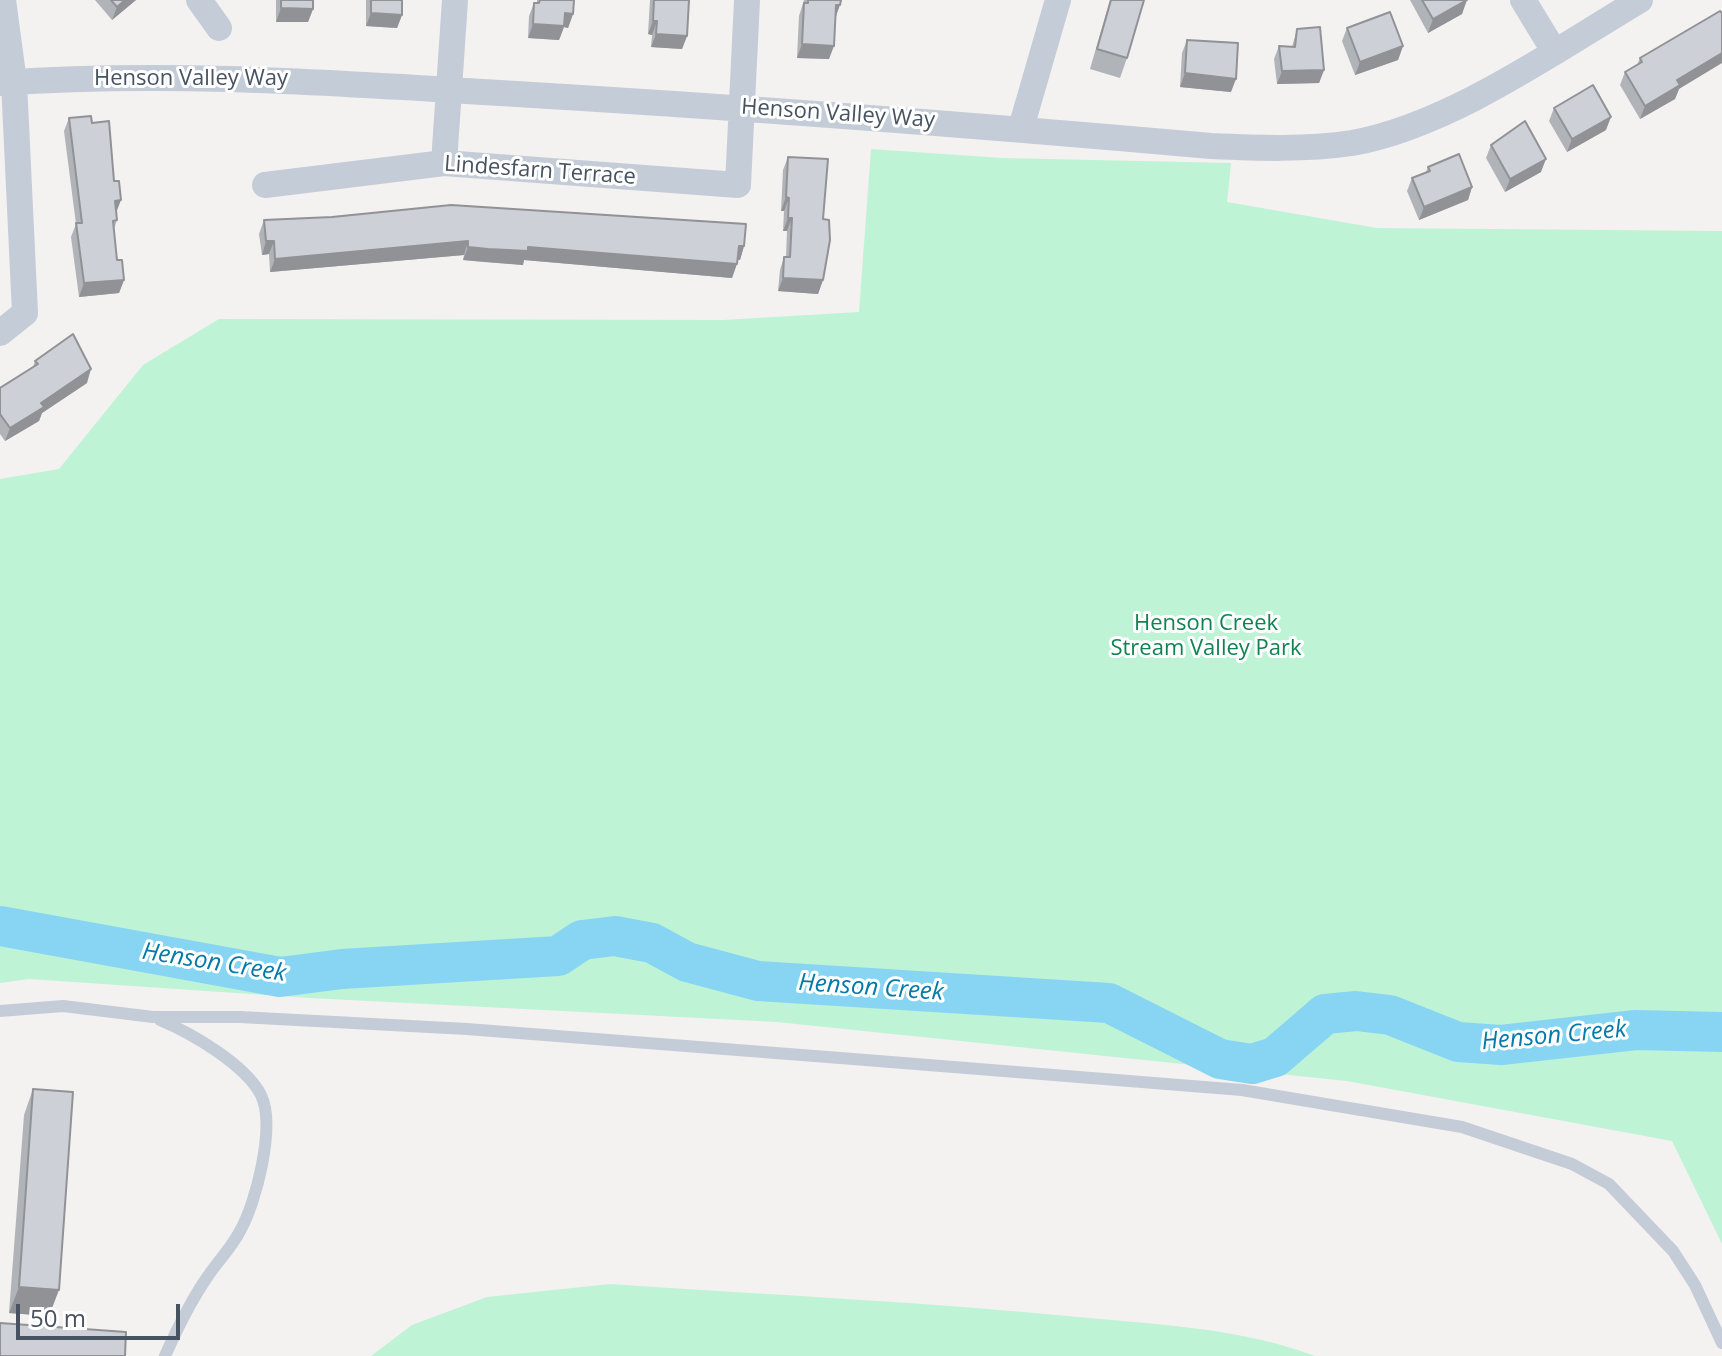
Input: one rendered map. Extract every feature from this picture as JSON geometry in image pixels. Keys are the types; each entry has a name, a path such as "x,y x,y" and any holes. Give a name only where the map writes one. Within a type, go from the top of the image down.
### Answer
{"street":[{"path":"0,333 25,313 3,0"},
{"path":"199,0 219,28"},
{"path":"444,163 455,0"},
{"path":"742,107 747,0"},
{"path":"1021,128 1058,0"},
{"path":"1523,0 1554,51"},
{"name":"Henson Valley Way","path":"7,83 161,77 271,78 742,107 1256,148 1352,142 1449,110 1640,0"},
{"name":"Lindesfarn Terrace","path":"265,185 444,163 738,185 742,107"}],"lane":[{"path":"0,1011 63,1006 153,1017 240,1017 467,1029 1227,1089 1462,1127 1572,1164 1609,1184 1673,1251 1695,1285 1722,1343"},
{"path":"153,1017 188,1032 245,1075 262,1096 266,1119 265,1145 253,1200 240,1232 206,1278 165,1356"}],"green space":[{"name":"Henson Creek Stream Valley Park","path":"871,149 1002,158 1231,163 1227,202 1377,228 1722,231 1722,1244 1672,1141 1347,1081 777,1022 310,998 29,979 0,983 0,479 59,469 143,365 219,319 723,320 859,312"},
{"path":"610,1284 969,1307 1175,1326 1260,1340 1315,1356 371,1356 412,1325 487,1297"}],"building":[{"path":"111,0 125,0 117,7"},
{"path":"281,0 313,0 313,9 281,8"},
{"path":"371,0 402,0 402,15 371,13"},
{"path":"540,0 574,0 573,14 565,13 564,26 533,24 534,3"},
{"path":"654,0 689,0 687,36 656,34"},
{"path":"808,0 841,0 840,5 836,5 834,46 802,44 804,3"},
{"path":"1111,0 1144,0 1127,58 1097,49"},
{"path":"1422,0 1467,0 1433,19"},
{"path":"1720,11 1722,53 1677,80 1680,85 1645,106 1625,72 1642,62 1640,58"},
{"path":"1390,12 1403,46 1360,62 1347,28"},
{"path":"1320,27 1324,70 1282,71 1279,46 1295,47 1297,29"},
{"path":"1187,40 1238,43 1236,79 1185,73"},
{"path":"1593,85 1611,117 1572,139 1554,108"},
{"path":"91,116 92,123 109,121 114,181 119,181 121,200 115,201 117,220 113,221 117,260 122,260 124,280 84,283 76,223 82,223 69,118"},
{"path":"1525,121 1546,159 1510,179 1491,145"},
{"path":"1459,154 1472,187 1424,207 1412,178 1430,171 1428,167"},
{"path":"788,157 828,159 823,219 829,220 830,240 823,280 783,278 784,257 790,257 792,218 788,218 789,198 786,197"},
{"path":"451,205 746,224 744,246 739,246 737,264 528,247 528,251 488,249 468,247 468,241 275,259 274,241 266,241 264,220 332,217"},
{"path":"73,334 91,369 41,403 44,407 10,428 0,414 0,388 38,364 35,361"},
{"path":"33,1089 73,1092 59,1290 19,1287"},
{"path":"0,1323 126,1332 125,1356 0,1356"}],"waterway":[{"name":"Henson Creek","path":"0,926 280,977 342,969 558,956 582,940 615,936 652,943 687,962 758,981 1109,1003 1220,1059 1252,1064 1275,1057 1325,1014 1356,1011 1390,1015 1458,1042 1501,1045 1636,1030 1722,1032"}]}
